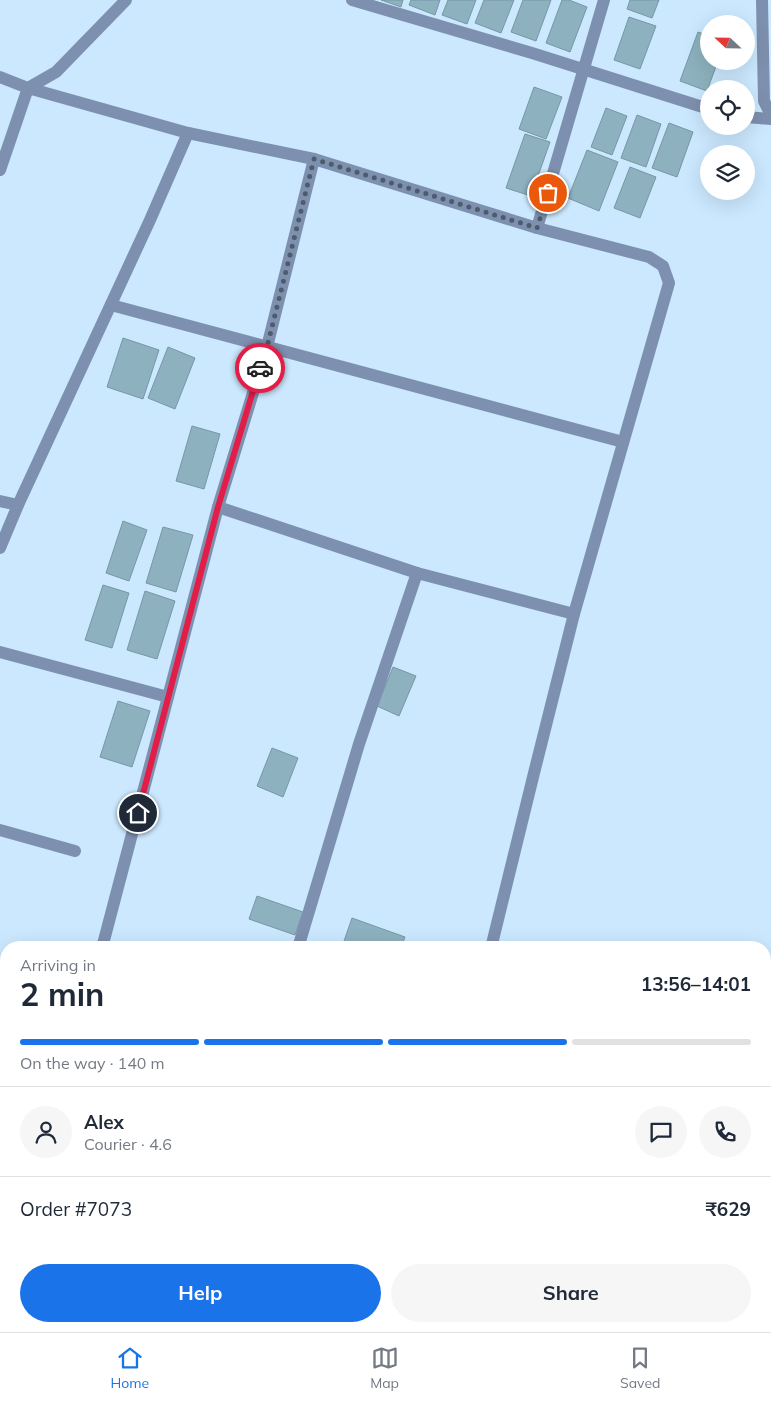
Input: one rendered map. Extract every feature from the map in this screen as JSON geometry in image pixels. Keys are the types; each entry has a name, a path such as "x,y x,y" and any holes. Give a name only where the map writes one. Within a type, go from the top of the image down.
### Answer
{"street":[{"path":"0,170 28,88 56,72 126,0"},
{"path":"352,0 532,53 700,106"},
{"path":"537,228 604,0"},
{"path":"762,0 764,101 771,115"},
{"path":"0,77 28,88 188,133 314,159 537,228 649,257 663,266 669,283 574,614 493,941"},
{"path":"755,118 771,119"},
{"path":"0,548 188,133"},
{"path":"104,941 218,507 267,347 314,159"},
{"path":"111,305 624,442"},
{"path":"0,501 18,505"},
{"path":"218,507 416,573 574,614"},
{"path":"300,941 359,744 416,573"},
{"path":"0,652 168,697"},
{"path":"0,830 75,851"}],"building":[{"path":"381,0 403,0 401,7"},
{"path":"411,0 440,0 435,15 409,5"},
{"path":"448,0 476,0 467,24 442,15"},
{"path":"484,0 514,0 501,33 475,23"},
{"path":"523,0 551,0 536,41 511,32"},
{"path":"562,0 569,0 587,7 570,52 546,43"},
{"path":"630,0 659,0 652,18 627,9"},
{"path":"629,17 656,26 640,69 614,60"},
{"path":"698,32 700,33 700,70 715,70 711,80 700,80 700,88 680,81"},
{"path":"534,87 562,97 546,139 519,129"},
{"path":"606,108 627,116 612,155 591,147"},
{"path":"637,115 661,124 646,167 621,158"},
{"path":"669,123 693,132 677,177 652,168"},
{"path":"525,134 550,142 531,196 506,188"},
{"path":"587,150 618,162 599,211 568,198"},
{"path":"630,167 656,177 640,218 614,208"},
{"path":"123,338 159,350 143,399 107,387"},
{"path":"168,347 195,358 175,409 148,398"},
{"path":"192,426 220,434 204,489 176,481"},
{"path":"123,521 147,530 129,581 106,573"},
{"path":"163,527 193,535 176,592 146,583"},
{"path":"103,585 129,593 112,648 85,640"},
{"path":"145,591 175,601 157,659 127,650"},
{"path":"393,667 416,676 399,716 377,706"},
{"path":"118,701 150,711 132,767 100,757"},
{"path":"272,748 298,758 283,797 257,786"},
{"path":"257,896 303,912 295,935 249,919"},
{"path":"352,918 405,937 404,941 344,941"}],"way so far":[{"path":"260,368 267,347 314,159 537,228 548,193"}],"route":[{"path":"138,813 218,507 260,368"}]}
